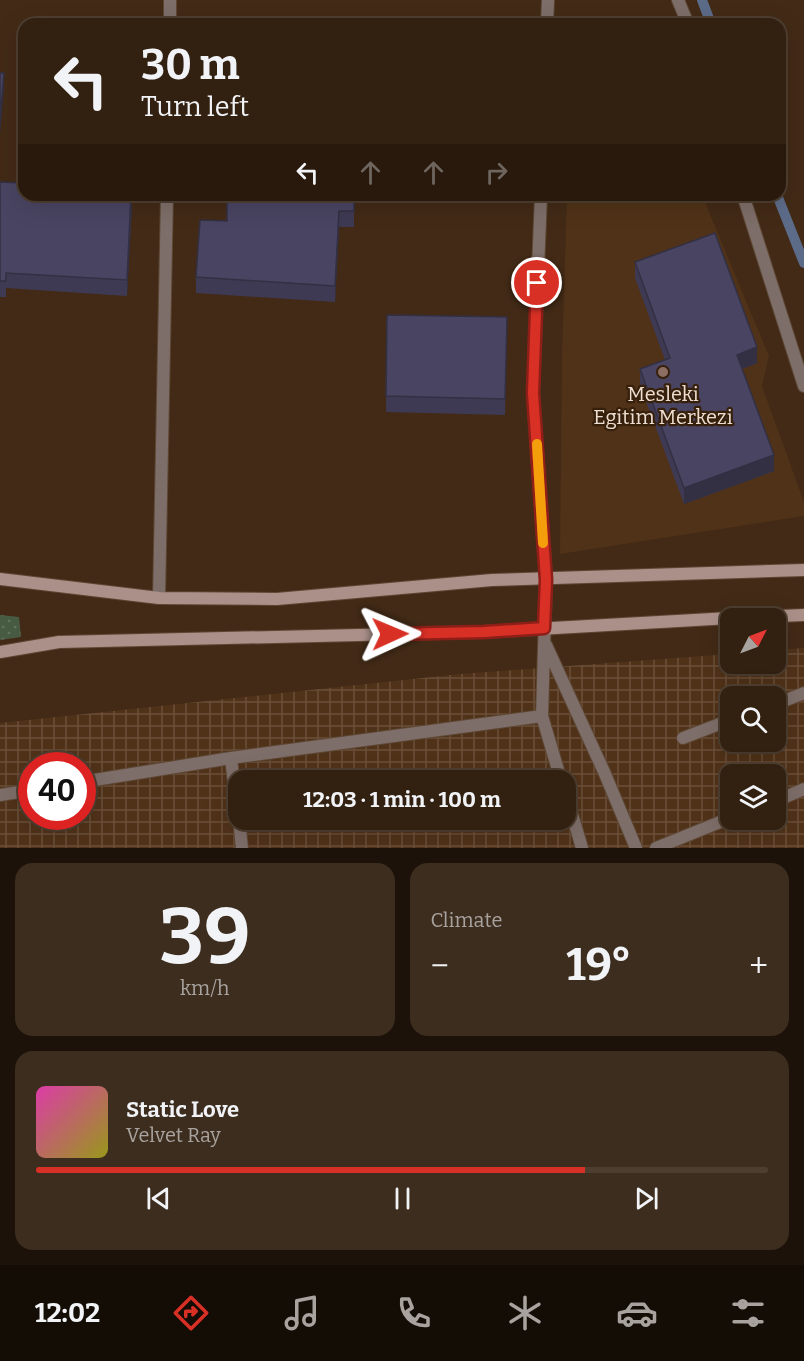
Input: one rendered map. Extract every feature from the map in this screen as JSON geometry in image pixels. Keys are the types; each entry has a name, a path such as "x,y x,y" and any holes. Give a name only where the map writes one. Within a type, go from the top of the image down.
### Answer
{"street":[{"path":"170,0 170,18"},
{"path":"547,18 548,0"},
{"path":"678,0 686,18"},
{"path":"159,598 167,201"},
{"path":"541,201 533,393 546,580 542,716 558,770"},
{"path":"746,201 804,386"},
{"path":"0,579 159,598 277,599 492,580 804,570"},
{"path":"786,616 804,615"},
{"path":"0,652 59,642 484,632 720,619"},
{"path":"545,641 636,848"},
{"path":"786,700 804,693"},
{"path":"96,780 231,758 542,716"},
{"path":"683,738 720,724"},
{"path":"231,758 233,770"},
{"path":"786,797 804,789"},
{"path":"0,795 18,792"},
{"path":"656,848 720,823"},
{"path":"576,828 582,848"},
{"path":"240,830 242,848"}],"shaded area":[{"name":"Mesleki Egitim Merkezi","path":"567,201 704,201 769,356 762,386 804,502 804,516 560,554"},
{"path":"804,648 804,848 0,848 0,723 460,674 720,655 720,674 786,674 786,649"}],"green space":[{"path":"0,615 19,617 21,637 0,640"}],"building":[{"path":"0,73 4,73 0,119"},
{"path":"0,182 18,183 18,201 131,201 127,280 6,273 6,281 0,281"},
{"path":"227,201 354,201 354,211 339,211 335,286 196,277 200,220 227,221"},
{"path":"715,233 757,347 737,355 774,455 684,488 640,369 670,358 635,262"},
{"path":"387,315 507,317 505,399 386,396"}],"waterway":[{"path":"702,0 709,18"},
{"path":"779,201 804,263"}],"slow traffic":[{"path":"537,444 543,543"}],"place":[{"name":"Mesleki Egitim Merkezi","path":"663,372"}],"route":[{"path":"390,634 544,628 546,580 533,393 537,283"}]}
